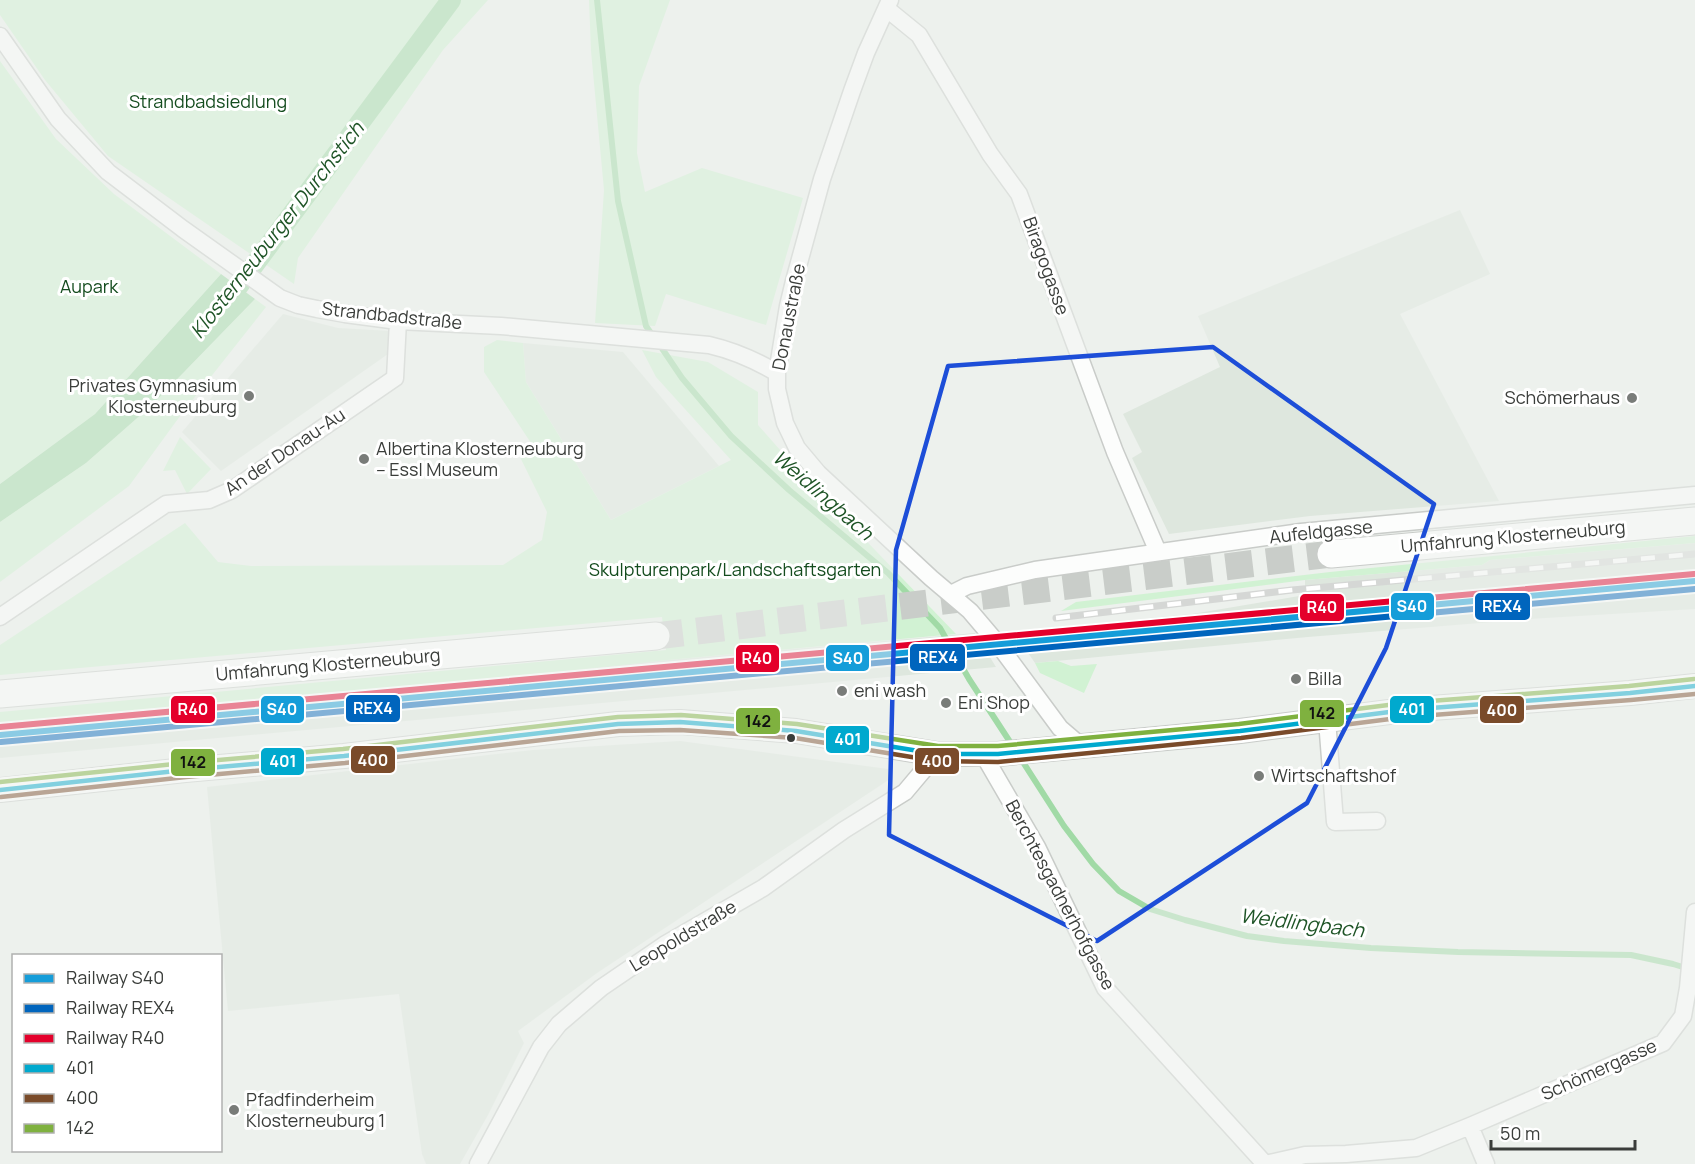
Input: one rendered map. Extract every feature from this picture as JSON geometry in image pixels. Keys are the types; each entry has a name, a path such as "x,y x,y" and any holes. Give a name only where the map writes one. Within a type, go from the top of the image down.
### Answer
{"main road":[{"name":"Umfahrung Klosterneuburg","path":"1331,554 1695,521"},
{"name":"Umfahrung Klosterneuburg","path":"0,694 656,636"}],"street":[{"name":"Donaustraße","path":"892,9 859,72 822,179 788,306 777,373 777,389 784,423 797,448 818,472 931,578 970,611 998,644 1060,728 1081,746"},
{"name":"Biragogasse","path":"892,9 919,35 990,154 1020,194 1115,452 1158,552"},
{"name":"Strandbadstraße","path":"0,36 58,119 108,172 280,298 298,305 327,311 398,321 501,326 693,343 734,351 777,373"},
{"name":"An der Donau-Au","path":"0,617 166,504 209,500 232,490 395,378 398,321"},
{"name":"Aufeldgasse","path":"951,594 967,586 1035,570 1301,532 1695,495"},
{"path":"0,790 344,756 628,724 680,722 796,731 937,754 991,754 1240,731 1405,710 1695,686"},
{"path":"1327,720 1335,822 1377,821"},
{"name":"Leopoldstraße","path":"478,1164 541,1047 559,1024 601,988 664,945 763,888 844,830 905,792 937,754"},
{"name":"Berchtesgadnerhofgasse","path":"991,754 1105,988 1265,1164"},
{"name":"Schömergasse","path":"1265,1164 1305,1155 1416,1148 1664,1043 1683,1016 1695,912"},
{"path":"1470,1126 1486,1164"}],"highlighted area":[{"path":"1213,347 1434,504 1386,648 1307,803 1097,941 889,835 896,550 948,366"}],"shaded area":[{"path":"1460,210 1490,274 1400,314 1499,501 1310,516 1169,534 1132,458 1142,452 1123,414 1220,367 1198,316"},
{"path":"221,274 255,299 152,405 86,463 0,522 0,484 95,414"},
{"path":"283,314 338,328 391,331 388,354 221,471 182,432"},
{"path":"523,343 623,352 719,466 611,520 526,382"},
{"path":"1695,543 1695,609 1529,619 1308,637 1035,663 1013,631 1192,614 1305,595 1305,580 1482,565 1490,560"},
{"path":"975,633 996,667 0,758 0,724"},
{"path":"680,741 888,769 890,779 597,973 518,1031 524,1043 488,1115 460,1164 426,1164 422,1154 399,994 228,1011 207,787 533,750"}],"green space":[{"name":"Strandbadsiedlung","path":"0,0 488,0 443,50 298,258 294,284 108,156 45,80 0,15"},
{"path":"589,0 670,0 639,86 637,153 645,192 702,168 803,198 766,325 666,294 655,326 595,323 604,190 591,51"},
{"name":"Aupark","path":"0,61 56,139 114,194 221,274 95,414 0,484"},
{"path":"255,299 266,307 183,412 129,486 0,582 0,522 86,463 152,405"},
{"name":"Skulpturenpark/Landschaftsgarten","path":"497,340 523,343 526,382 611,520 731,460 656,377 642,350 708,362 758,392 758,425 796,468 956,634 668,660 390,690 0,724 0,712 666,650 662,617 0,675 0,645 185,523 218,562 251,566 503,565 542,540 547,512 520,457 533,446 484,372 484,347"},
{"path":"180,437 211,469 187,494 175,470 163,471"},
{"path":"1695,536 1695,543 1490,560 1482,565 1305,580 1061,611 1076,602 1330,572"},
{"path":"1058,661 1071,666 1097,664 1084,693 1040,673 1035,663"}],"waterway":[{"name":"Klosterneuburger Durchstich","path":"223,307 451,0"},
{"name":"Weidlingbach","path":"597,0 618,201 646,326 653,336"},
{"name":"Weidlingbach","path":"659,344 682,378 731,436 789,490 888,573 940,628 969,679 1014,748"},
{"name":"Weidlingbach","path":"1021,759 1064,826 1093,864 1119,891 1150,909 1247,936 1284,941 1458,952 1631,955 1689,969"}],"tunnel":[{"path":"656,636 1331,554"}],"railway":[{"path":"1056,618 1292,590 1695,554"}],"rail line":[{"name":"R40","path":"0,727 1694,574"},
{"name":"S40","path":"0,735 1695,581"},
{"name":"REX4","path":"1,742 1695,589"}],"transit line":[{"name":"142","path":"0,782 343,749 618,717 681,715 797,724 938,746 998,746 1239,724 1404,703 1694,679"},
{"name":"401","path":"0,790 344,756 618,724 680,722 796,731 937,754 998,754 1240,731 1405,710 1695,686"},
{"name":"400","path":"1,797 345,763 619,731 680,730 795,738 936,761 998,762 1241,738 1406,717 1695,694"}],"place":[{"name":"Privates Gymnasium Klosterneuburg","path":"249,396"},
{"name":"Schömerhaus","path":"1632,398"},
{"name":"Albertina Klosterneuburg – Essl Museum","path":"364,459"},
{"name":"Billa","path":"1296,679"},
{"name":"eni wash","path":"842,691"},
{"name":"Eni Shop","path":"946,703"},
{"name":"Wirtschaftshof","path":"1259,776"},
{"name":"Pfadfinderheim Klosterneuburg 1","path":"234,1110"}]}
